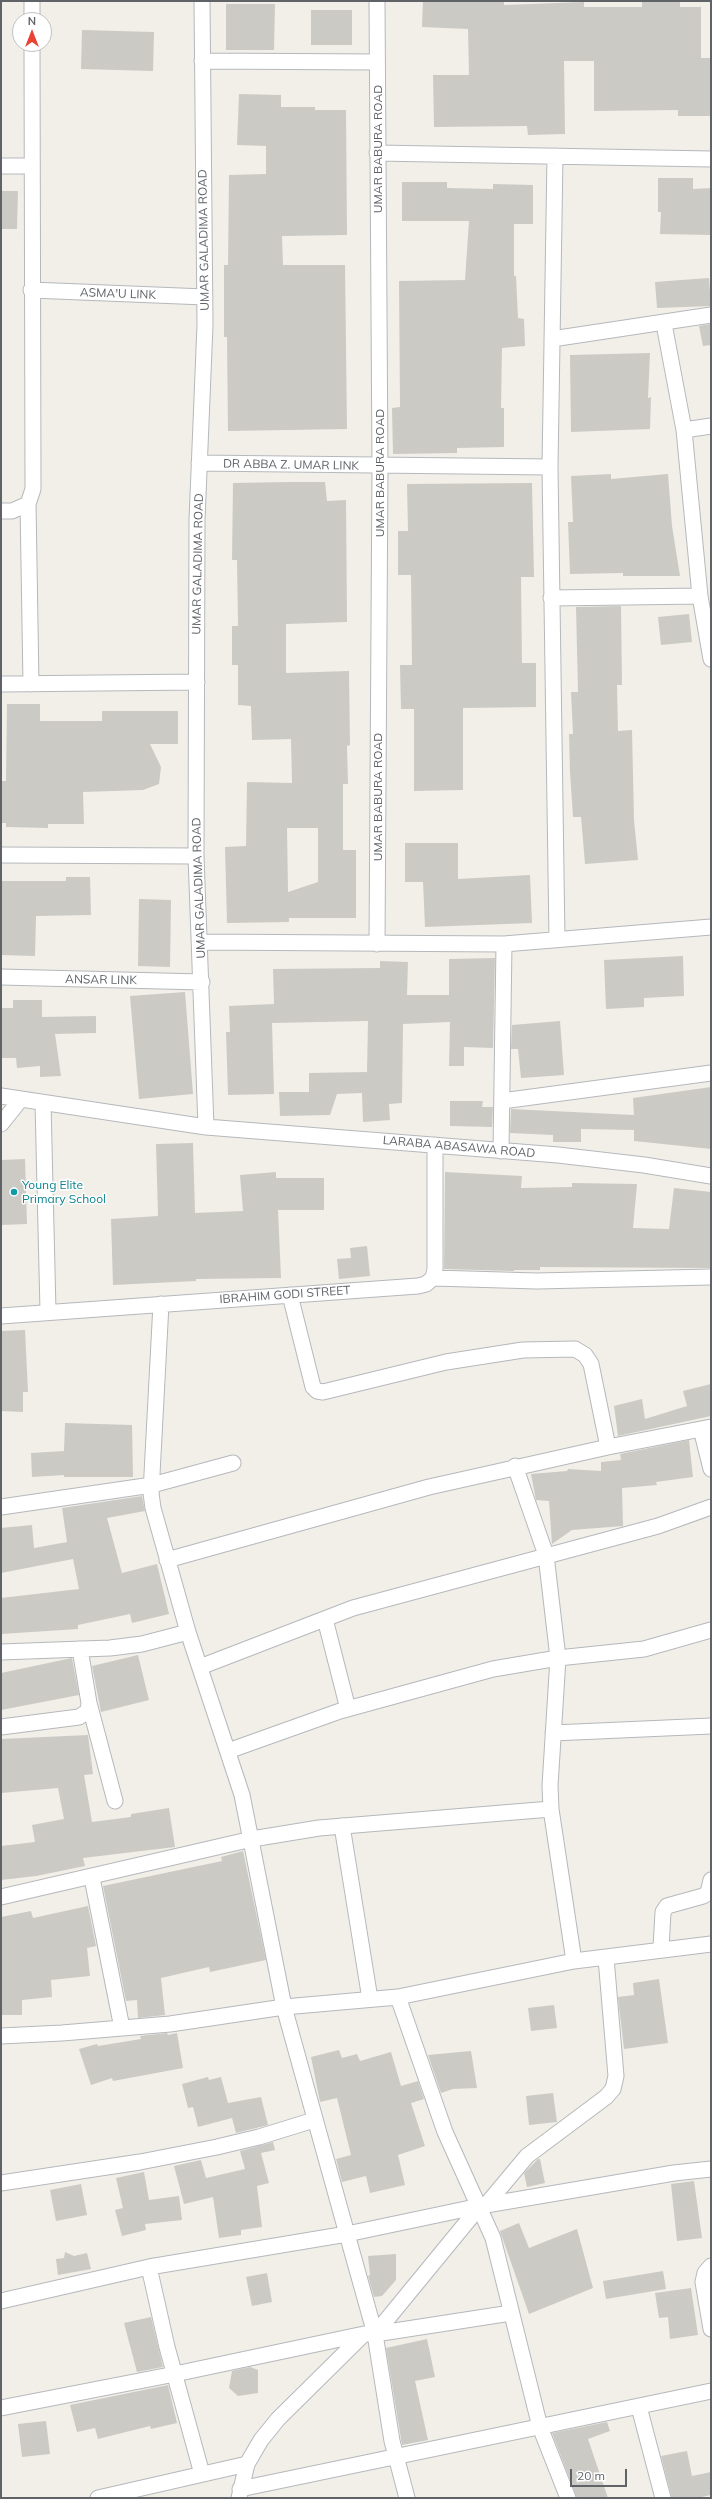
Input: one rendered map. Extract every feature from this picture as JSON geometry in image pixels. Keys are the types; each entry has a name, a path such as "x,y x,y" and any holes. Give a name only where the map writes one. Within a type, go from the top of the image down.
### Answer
{"street":[{"path":"32,1 32,12"},
{"name":"UMAR GALADIMA ROAD","path":"202,1 205,297 199,463 196,856 202,982 206,1127"},
{"name":"UMAR BABURA ROAD","path":"378,1 380,466 378,944"},
{"path":"30,684 28,504 33,489 32,52"},
{"path":"202,61 378,62"},
{"path":"378,153 711,159"},
{"path":"555,156 550,467 557,939"},
{"path":"1,166 32,166"},
{"name":"ASMA'U LINK","path":"32,290 205,297"},
{"path":"552,339 664,324 711,315"},
{"path":"664,324 684,430 700,596 711,659"},
{"path":"684,430 711,426"},
{"name":"DR ABBA Z. UMAR LINK","path":"199,463 550,467"},
{"path":"1,511 12,511 28,504"},
{"path":"551,598 700,596"},
{"path":"1,684 197,682"},
{"path":"1,855 196,856"},
{"path":"200,942 504,944 711,927"},
{"path":"501,1151 504,944"},
{"name":"ANSAR LINK","path":"1,977 202,982"},
{"path":"502,1101 711,1073"},
{"name":"LARABA ABASAWA ROAD","path":"1,1096 206,1127 501,1151 644,1165 711,1176"},
{"path":"1,1124 20,1099"},
{"path":"43,1103 48,1311"},
{"path":"435,1145 433,1278 537,1281 711,1277"},
{"name":"IBRAHIM GODI STREET","path":"1,1316 48,1311 418,1286 426,1284 433,1278"},
{"path":"290,1295 313,1387 316,1391 323,1392 446,1362 523,1350 575,1349 585,1355 591,1364 608,1447"},
{"path":"161,1304 152,1485 153,1508 188,1632 242,1795 252,1839 284,2007 314,2120 348,2234 396,2458 407,2498"},
{"path":"167,1560 314,1517 515,1466 706,1428 711,1470"},
{"path":"1,1507 152,1485 233,1463"},
{"path":"515,1466 546,1555 558,1658 553,1732 551,1809 574,1961"},
{"path":"200,1667 353,1608 658,1526 711,1507"},
{"path":"325,1619 348,1709"},
{"path":"228,1751 348,1709 493,1669 558,1658 644,1649 711,1630"},
{"path":"1,1652 80,1649 142,1644 188,1632"},
{"path":"80,1649 89,1703 115,1801"},
{"path":"1,1728 79,1717 88,1711 89,1703"},
{"path":"553,1732 711,1726"},
{"path":"1,1897 92,1878 252,1839 342,1826 551,1809"},
{"path":"342,1826 370,1999"},
{"path":"92,1878 122,2028"},
{"path":"661,1948 663,1912 667,1906 703,1896 708,1893 711,1880"},
{"path":"1,2036 122,2028 284,2007 398,1997 574,1961 606,1958 661,1948 711,1944"},
{"path":"606,1958 616,2076 612,2089 606,2097 527,2156 369,2334 278,2419 261,2440 248,2464 239,2494 540,2426 639,2407 711,2391"},
{"path":"398,1997 445,2132 483,2206 493,2238 540,2426 568,2498"},
{"path":"1,2183 140,2162 209,2149 259,2137 314,2120"},
{"path":"1,2301 149,2266 348,2234 483,2206 674,2172 711,2169"},
{"path":"149,2266 175,2374 202,2474"},
{"path":"711,2266 705,2274 703,2282 711,2329"},
{"path":"1,2408 369,2334 511,2313"},
{"path":"639,2407 663,2498"},
{"path":"98,2498 248,2464"}],"building":[{"path":"423,1 504,2 504,5 584,2 584,7 642,7 642,1 680,1 680,7 701,7 701,58 711,58 711,116 678,116 678,110 594,111 594,61 564,61 565,134 528,135 527,126 434,127 433,75 469,75 468,29 422,27"},
{"path":"226,4 275,4 274,50 226,50"},
{"path":"311,10 352,10 352,45 311,45"},
{"path":"82,30 154,32 153,71 81,69"},
{"path":"239,94 281,95 281,107 315,107 315,110 346,110 347,235 282,236 283,265 345,265 347,429 228,431 227,337 224,337 224,265 228,265 229,175 266,174 266,146 237,145"},
{"path":"658,178 693,178 693,189 711,188 711,235 660,234 661,212 658,212"},
{"path":"402,182 447,182 447,188 493,189 493,184 533,185 533,224 514,224 514,276 516,276 518,318 524,319 525,346 502,348 501,408 504,408 504,447 457,448 457,453 393,454 392,408 400,407 399,281 465,280 469,221 402,221"},
{"path":"1,191 18,191 17,229 1,229"},
{"path":"709,278 711,306 657,308 655,282"},
{"path":"711,324 711,345 703,346 699,326"},
{"path":"650,353 648,398 651,397 650,429 571,432 570,355"},
{"path":"611,474 611,479 668,474 672,526 680,576 623,576 623,573 570,574 568,522 573,522 571,476"},
{"path":"325,482 327,501 346,500 347,622 286,624 286,673 349,671 350,745 347,746 348,784 343,784 343,850 356,850 356,918 289,918 289,922 227,923 225,847 246,846 247,782 292,783 291,739 252,740 251,706 238,705 238,665 232,665 232,626 238,626 237,560 232,560 233,483","holes":["287,828 318,828 318,882 288,892"]},
{"path":"532,483 534,577 521,577 522,663 536,663 536,707 463,708 463,790 414,791 414,709 401,709 400,665 412,665 411,575 398,575 398,531 408,531 407,484"},
{"path":"621,606 622,685 617,685 618,731 632,730 634,820 638,860 585,864 581,817 573,817 570,772 569,734 573,734 571,692 578,692 576,607"},
{"path":"689,614 692,642 661,645 658,617"},
{"path":"7,704 40,704 40,721 102,721 102,711 178,711 178,744 150,744 161,767 159,784 143,790 83,792 84,824 48,824 48,828 6,827 6,823 1,823 1,781 6,781"},
{"path":"405,843 458,843 458,879 530,875 532,923 425,927 423,882 405,882"},
{"path":"66,877 90,877 91,915 36,916 35,956 1,955 1,881 66,881"},
{"path":"139,899 171,900 170,967 138,966"},
{"path":"683,956 684,996 644,998 644,1007 606,1009 604,960"},
{"path":"495,958 493,1048 464,1047 464,1066 449,1066 450,1022 403,1024 402,1103 389,1104 390,1120 363,1122 362,1093 337,1094 330,1115 280,1116 279,1092 309,1092 309,1073 367,1072 368,1021 272,1023 274,1094 228,1095 226,1032 230,1032 229,1006 274,1004 273,969 380,968 380,961 408,962 407,995 449,995 449,959"},
{"path":"185,992 193,1094 139,1099 130,996"},
{"path":"13,1000 42,1000 42,1017 96,1016 96,1033 55,1034 61,1076 40,1077 40,1066 17,1068 16,1058 1,1058 1,1008 13,1008"},
{"path":"560,1021 564,1075 521,1078 518,1049 511,1049 512,1025"},
{"path":"711,1087 711,1149 634,1141 634,1130 581,1129 581,1142 553,1142 553,1135 510,1133 511,1109 634,1115 633,1098"},
{"path":"450,1101 483,1101 482,1107 493,1107 492,1127 450,1126"},
{"path":"193,1143 195,1213 243,1211 240,1175 276,1172 276,1178 324,1178 324,1210 278,1210 281,1278 196,1279 196,1281 113,1285 111,1219 158,1216 156,1144"},
{"name":"Young Elite Primary School","path":"25,1159 27,1224 1,1225 1,1160"},
{"path":"445,1172 522,1176 521,1188 572,1187 572,1183 637,1184 633,1228 669,1229 674,1188 711,1192 711,1268 540,1267 540,1270 514,1271 444,1269"},
{"path":"367,1246 370,1276 339,1279 337,1259 351,1258 350,1248"},
{"path":"25,1330 28,1392 23,1392 23,1412 1,1411 1,1331"},
{"path":"711,1384 711,1416 618,1436 614,1406 642,1399 645,1419 687,1406 683,1391"},
{"path":"65,1423 132,1425 133,1477 64,1477 64,1475 32,1477 31,1453 64,1451"},
{"path":"689,1440 693,1477 656,1482 657,1485 622,1488 623,1526 572,1530 552,1544 549,1501 536,1500 531,1474 567,1471 568,1469 601,1471 601,1462 621,1460 620,1454"},
{"path":"142,1496 145,1511 107,1518 122,1573 157,1564 169,1614 132,1623 130,1614 78,1625 78,1629 1,1634 1,1598 79,1589 73,1559 1,1573 1,1528 32,1525 34,1548 67,1542 62,1508"},
{"path":"138,1655 149,1700 101,1712 92,1666"},
{"path":"72,1658 79,1695 1,1710 1,1673"},
{"path":"88,1735 93,1774 84,1775 92,1822 131,1817 131,1814 169,1808 175,1847 83,1858 85,1866 36,1876 1,1880 1,1846 35,1842 32,1825 64,1819 58,1788 1,1793 1,1739"},
{"path":"243,1851 266,1960 210,1972 209,1967 161,1978 165,2015 138,2018 137,2000 126,2001 103,1886 222,1861 221,1857"},
{"path":"88,1906 96,1946 87,1948 90,1976 51,1980 52,1997 22,2000 22,2015 1,2015 1,1917 31,1911 33,1918"},
{"path":"659,1979 668,2043 624,2049 618,1997 634,1995 633,1983"},
{"path":"554,2005 557,2028 531,2031 528,2008"},
{"path":"167,2033 168,2035 177,2033 183,2068 113,2081 112,2078 91,2085 79,2049 97,2044 98,2046 141,2039 140,2036"},
{"path":"339,2050 342,2058 357,2054 360,2061 391,2052 401,2086 418,2081 424,2099 411,2103 425,2146 398,2155 405,2185 370,2193 366,2176 342,2182 336,2159 351,2155 337,2098 320,2102 311,2057"},
{"path":"471,2051 477,2088 453,2089 441,2093 428,2055"},
{"path":"208,2077 209,2080 221,2077 228,2103 261,2097 268,2125 236,2133 232,2118 198,2127 193,2107 188,2108 182,2084"},
{"path":"553,2093 557,2122 529,2125 526,2096"},
{"path":"273,2142 275,2150 261,2153 269,2183 257,2186 262,2227 241,2230 241,2235 219,2238 213,2197 184,2204 174,2166 201,2160 206,2178 245,2169 240,2151"},
{"path":"538,2159 540,2159 545,2183 527,2187 524,2173"},
{"path":"144,2172 149,2200 179,2196 182,2220 145,2224 146,2230 122,2236 115,2210 123,2208 116,2178"},
{"path":"694,2181 702,2238 677,2241 671,2184"},
{"path":"81,2184 87,2215 56,2221 50,2190"},
{"path":"519,2223 529,2248 577,2229 593,2288 529,2314 500,2231"},
{"path":"65,2252 74,2256 87,2253 91,2269 58,2275 56,2259 64,2258"},
{"path":"396,2254 396,2280 382,2296 374,2297 368,2276 370,2275 368,2256"},
{"path":"663,2271 666,2289 606,2299 603,2281"},
{"path":"267,2273 272,2302 252,2306 246,2277"},
{"path":"691,2288 698,2335 670,2339 668,2317 659,2318 655,2293"},
{"path":"151,2317 163,2367 137,2372 124,2323"},
{"path":"427,2339 435,2377 415,2381 428,2440 402,2445 386,2348"},
{"path":"250,2367 258,2370 258,2393 238,2396 229,2388 232,2371"},
{"path":"168,2385 177,2423 151,2429 150,2426 98,2439 95,2428 77,2432 70,2405"},
{"path":"46,2421 50,2454 22,2457 18,2424"},
{"path":"607,2422 610,2431 588,2439 608,2498 577,2498 552,2433"},
{"path":"687,2451 692,2476 711,2472 711,2495 697,2498 672,2498 661,2456"}],"place":[{"name":"Young Elite Primary School","path":"14,1192"}]}
